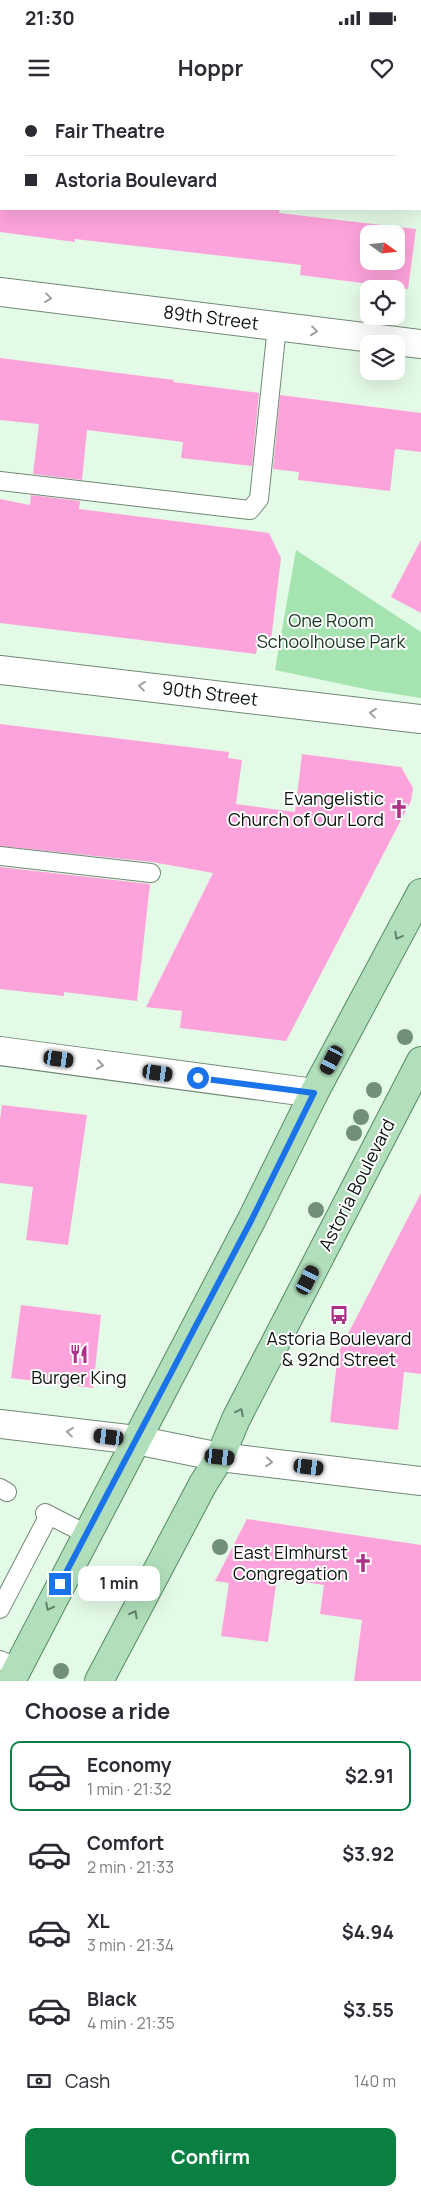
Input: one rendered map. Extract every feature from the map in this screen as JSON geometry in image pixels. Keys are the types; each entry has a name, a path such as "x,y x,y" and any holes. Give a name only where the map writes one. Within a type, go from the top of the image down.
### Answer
{"main road":[{"path":"9,1670 86,1534 136,1440 252,1219 314,1093 421,893"},
{"name":"Astoria Boulevard","path":"99,1681 202,1484 220,1457 241,1411 414,1090 421,1061"}],"street":[{"name":"89th Street","path":"0,292 421,344"},
{"name":"90th Street","path":"0,670 421,719"},
{"path":"0,1051 314,1093"},
{"path":"0,1424 136,1440 220,1457 421,1481"}],"lane":[{"path":"0,481 250,510 259,499 277,326"},
{"path":"0,856 151,873"},
{"path":"0,1608 47,1514 86,1534"}],"green space":[{"name":"One Room Schoolhouse Park","path":"296,550 421,632 421,698 370,690 275,670"}],"building":[{"path":"0,210 280,210 279,213 382,225 360,225 360,270 405,270 405,228 416,229 408,289 405,289 405,280 360,280 360,283 300,275 301,265 75,239 75,242 0,232"},
{"path":"0,358 259,393 252,466 181,458 183,442 87,430 82,480 33,474 39,424 0,420"},
{"path":"280,395 421,413 421,452 395,449 390,491 298,480 299,472 273,469"},
{"path":"31,495 80,501 79,509 269,533 281,558 270,649 257,648 256,654 0,623 0,499 30,505"},
{"path":"421,540 421,613 391,597"},
{"path":"0,724 229,752 228,758 242,760 236,804 295,812 302,754 401,767 413,788 411,801 286,1041 180,1028 182,1011 146,1007 213,873 152,862 0,846"},
{"path":"0,867 150,884 137,1001 64,992 64,996 0,989"},
{"path":"2,1105 87,1115 68,1245 26,1240 33,1187 0,1183 0,1120"},
{"path":"421,1193 421,1374 404,1372 398,1430 330,1422 338,1353"},
{"path":"21,1305 101,1315 93,1388 11,1378"},
{"path":"247,1519 421,1545 421,1681 354,1681 362,1620 320,1614 324,1585 277,1578 268,1642 221,1636 229,1583 215,1581"}],"place":[{"name":"Evangelistic Church of Our Lord","path":"399,809"},
{"name":"Astoria Boulevard & 92nd Street","path":"339,1315"},
{"name":"Burger King","path":"79,1354"},
{"name":"East Elmhurst Congregation","path":"363,1563"}],"route":[{"path":"60,1584 252,1219 314,1093 198,1078"}]}
